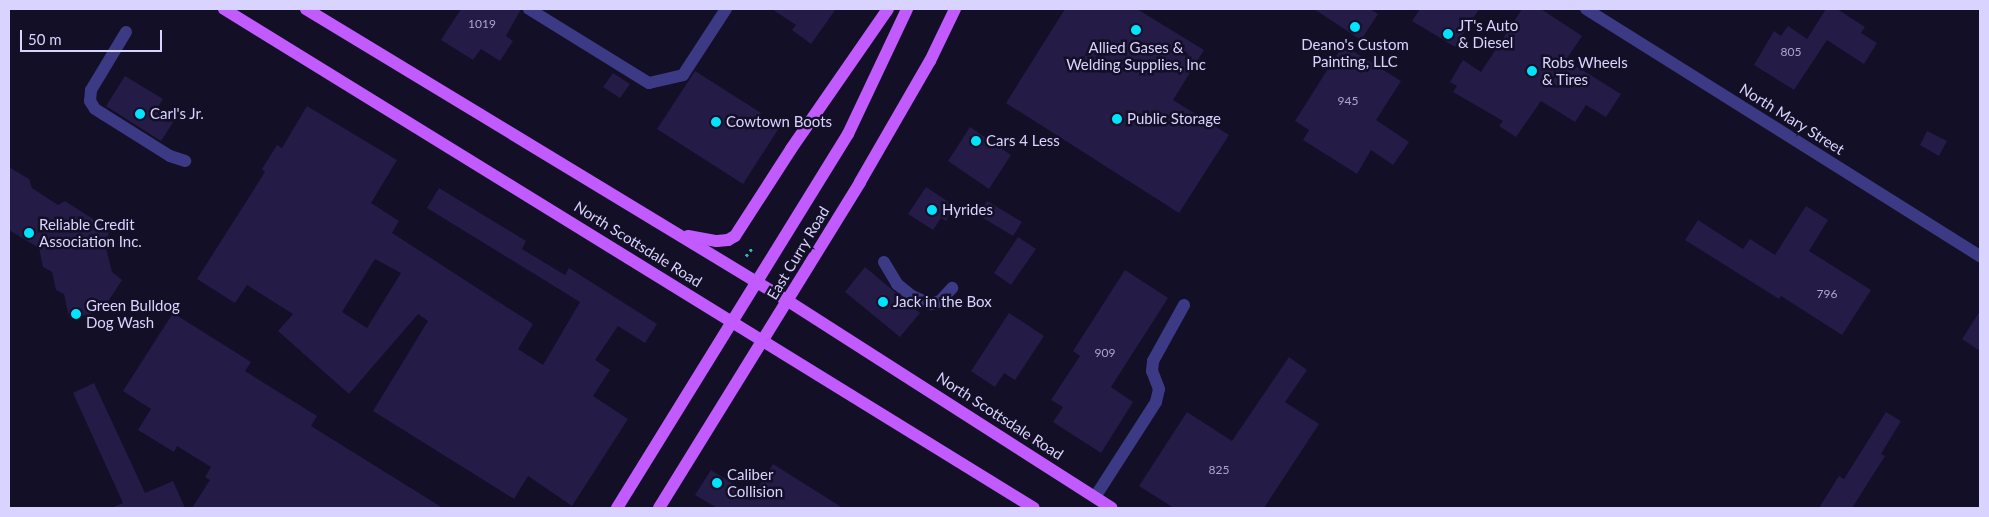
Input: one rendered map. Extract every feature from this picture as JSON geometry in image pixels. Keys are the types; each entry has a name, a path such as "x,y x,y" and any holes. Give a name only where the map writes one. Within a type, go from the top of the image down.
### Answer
{"main road":[{"name":"North Scottsdale Road","path":"226,9 1034,508"},
{"name":"North Scottsdale Road","path":"306,9 788,301 1112,508"},
{"path":"680,235 717,241 728,240 735,236 808,124 888,9"},
{"name":"East Curry Road","path":"617,508 848,134 907,9"},
{"name":"East Curry Road","path":"659,508 788,301 930,61 955,9"}],"street":[{"path":"529,9 649,83 683,75 726,9"},
{"name":"North Mary Street","path":"1586,9 1980,256"},
{"path":"126,32 91,90 90,101 95,109 170,156 185,161"},
{"path":"884,262 897,284 912,296 931,304 940,301 952,288"},
{"path":"1095,497 1156,402 1159,389 1152,371 1153,361 1184,305"}],"path":[{"path":"746,256 753,247"}],"building":[{"path":"461,9 521,9 506,36 513,41 500,61 481,49 473,60 441,40"},
{"path":"772,9 836,9 811,44 792,30 796,25"},
{"name":"Public Storage","path":"1065,9 1137,9 1204,50 1173,100 1229,135 1179,213 1006,103"},
{"name":"Deano's Custom Painting, LLC","path":"1314,9 1370,9 1378,14 1361,40"},
{"name":"JT's Auto & Diesel","path":"1420,9 1479,9 1455,47 1412,21"},
{"path":"1522,9 1541,9 1582,36 1566,60 1621,94 1606,117 1586,105 1575,122 1541,101 1516,137 1499,126 1503,121 1453,92 1457,86 1450,82 1463,60 1481,72"},
{"path":"1826,9 1837,9 1865,27 1861,33 1877,43 1864,64 1827,40 1794,90 1754,65 1774,31 1781,36 1788,26 1807,39"},
{"path":"1343,45 1401,81 1376,120 1409,142 1393,165 1371,150 1357,174 1303,140 1309,130 1295,121"},
{"name":"Cowtown Boots","path":"695,71 761,113 760,116 779,128 743,184 657,129"},
{"path":"613,73 630,84 620,98 603,87"},
{"name":"Carl's Jr.","path":"125,76 163,99 158,107 176,118 161,141 106,106"},
{"path":"307,106 397,160 371,203 399,221 392,233 533,324 518,349 543,365 580,302 427,208 439,188 526,241 522,249 565,275 569,268 657,324 645,343 618,326 595,360 610,370 593,396 628,419 572,506 528,476 514,499 373,411 428,321 418,314 349,394 278,331 293,314 247,285 235,303 197,279 265,172 262,169 277,145 282,148","holes":["375,259 401,273 367,328 342,312"]},
{"name":"Cars 4 Less","path":"970,127 1011,155 989,189 948,161"},
{"path":"1927,131 1947,141 1939,156 1920,145"},
{"path":"9,167 29,179 32,188 58,205 65,201 110,230 105,244 112,272 122,280 102,311 75,318 69,317 64,294 56,290 52,272 43,267 39,248 9,230"},
{"name":"Hyrides","path":"926,187 956,207 946,221 941,218 933,230 908,214"},
{"path":"987,201 1022,222 1013,236 978,215"},
{"path":"1806,206 1828,220 1809,251 1871,290 1842,335 1781,296 1779,299 1685,240 1698,220 1743,249 1750,239 1775,255"},
{"path":"1018,237 1036,249 1011,285 994,273"},
{"name":"Jack in the Box","path":"865,267 920,313 900,337 845,292"},
{"path":"1125,270 1168,298 1111,387 1133,402 1101,453 1053,422 1063,407 1051,400 1080,356 1073,351"},
{"path":"1980,311 1980,351 1962,339"},
{"path":"173,313 251,362 245,371 317,416 311,426 443,508 192,508 210,480 205,477 211,467 177,446 174,452 138,430 151,409 123,391"},
{"path":"1009,313 1044,336 1015,380 1004,373 995,387 971,371"},
{"path":"1289,357 1307,370 1285,402 1319,424 1264,508 1174,508 1139,486 1187,412 1232,441"},
{"path":"94,383 145,493 173,481 185,508 111,508 123,503 73,393"},
{"path":"1886,412 1901,421 1881,454 1885,456 1852,508 1819,508 1839,476 1844,479"},
{"path":"773,464 843,508 717,508 695,495 711,470 753,496"}],"place":[{"name":"Deano's Custom Painting, LLC","path":"1355,27"},
{"name":"Allied Gases & Welding Supplies, Inc","path":"1136,30"},
{"name":"JT's Auto & Diesel","path":"1448,34"},
{"name":"Robs Wheels & Tires","path":"1532,71"},
{"name":"Carl's Jr.","path":"140,114"},
{"name":"Public Storage","path":"1117,119"},
{"name":"Cowtown Boots","path":"716,122"},
{"name":"Cars 4 Less","path":"976,141"},
{"name":"Hyrides","path":"932,210"},
{"name":"Reliable Credit Association Inc.","path":"29,233"},
{"name":"Jack in the Box","path":"883,302"},
{"name":"Green Bulldog Dog Wash","path":"76,314"},
{"name":"Caliber Collision","path":"717,483"}]}
